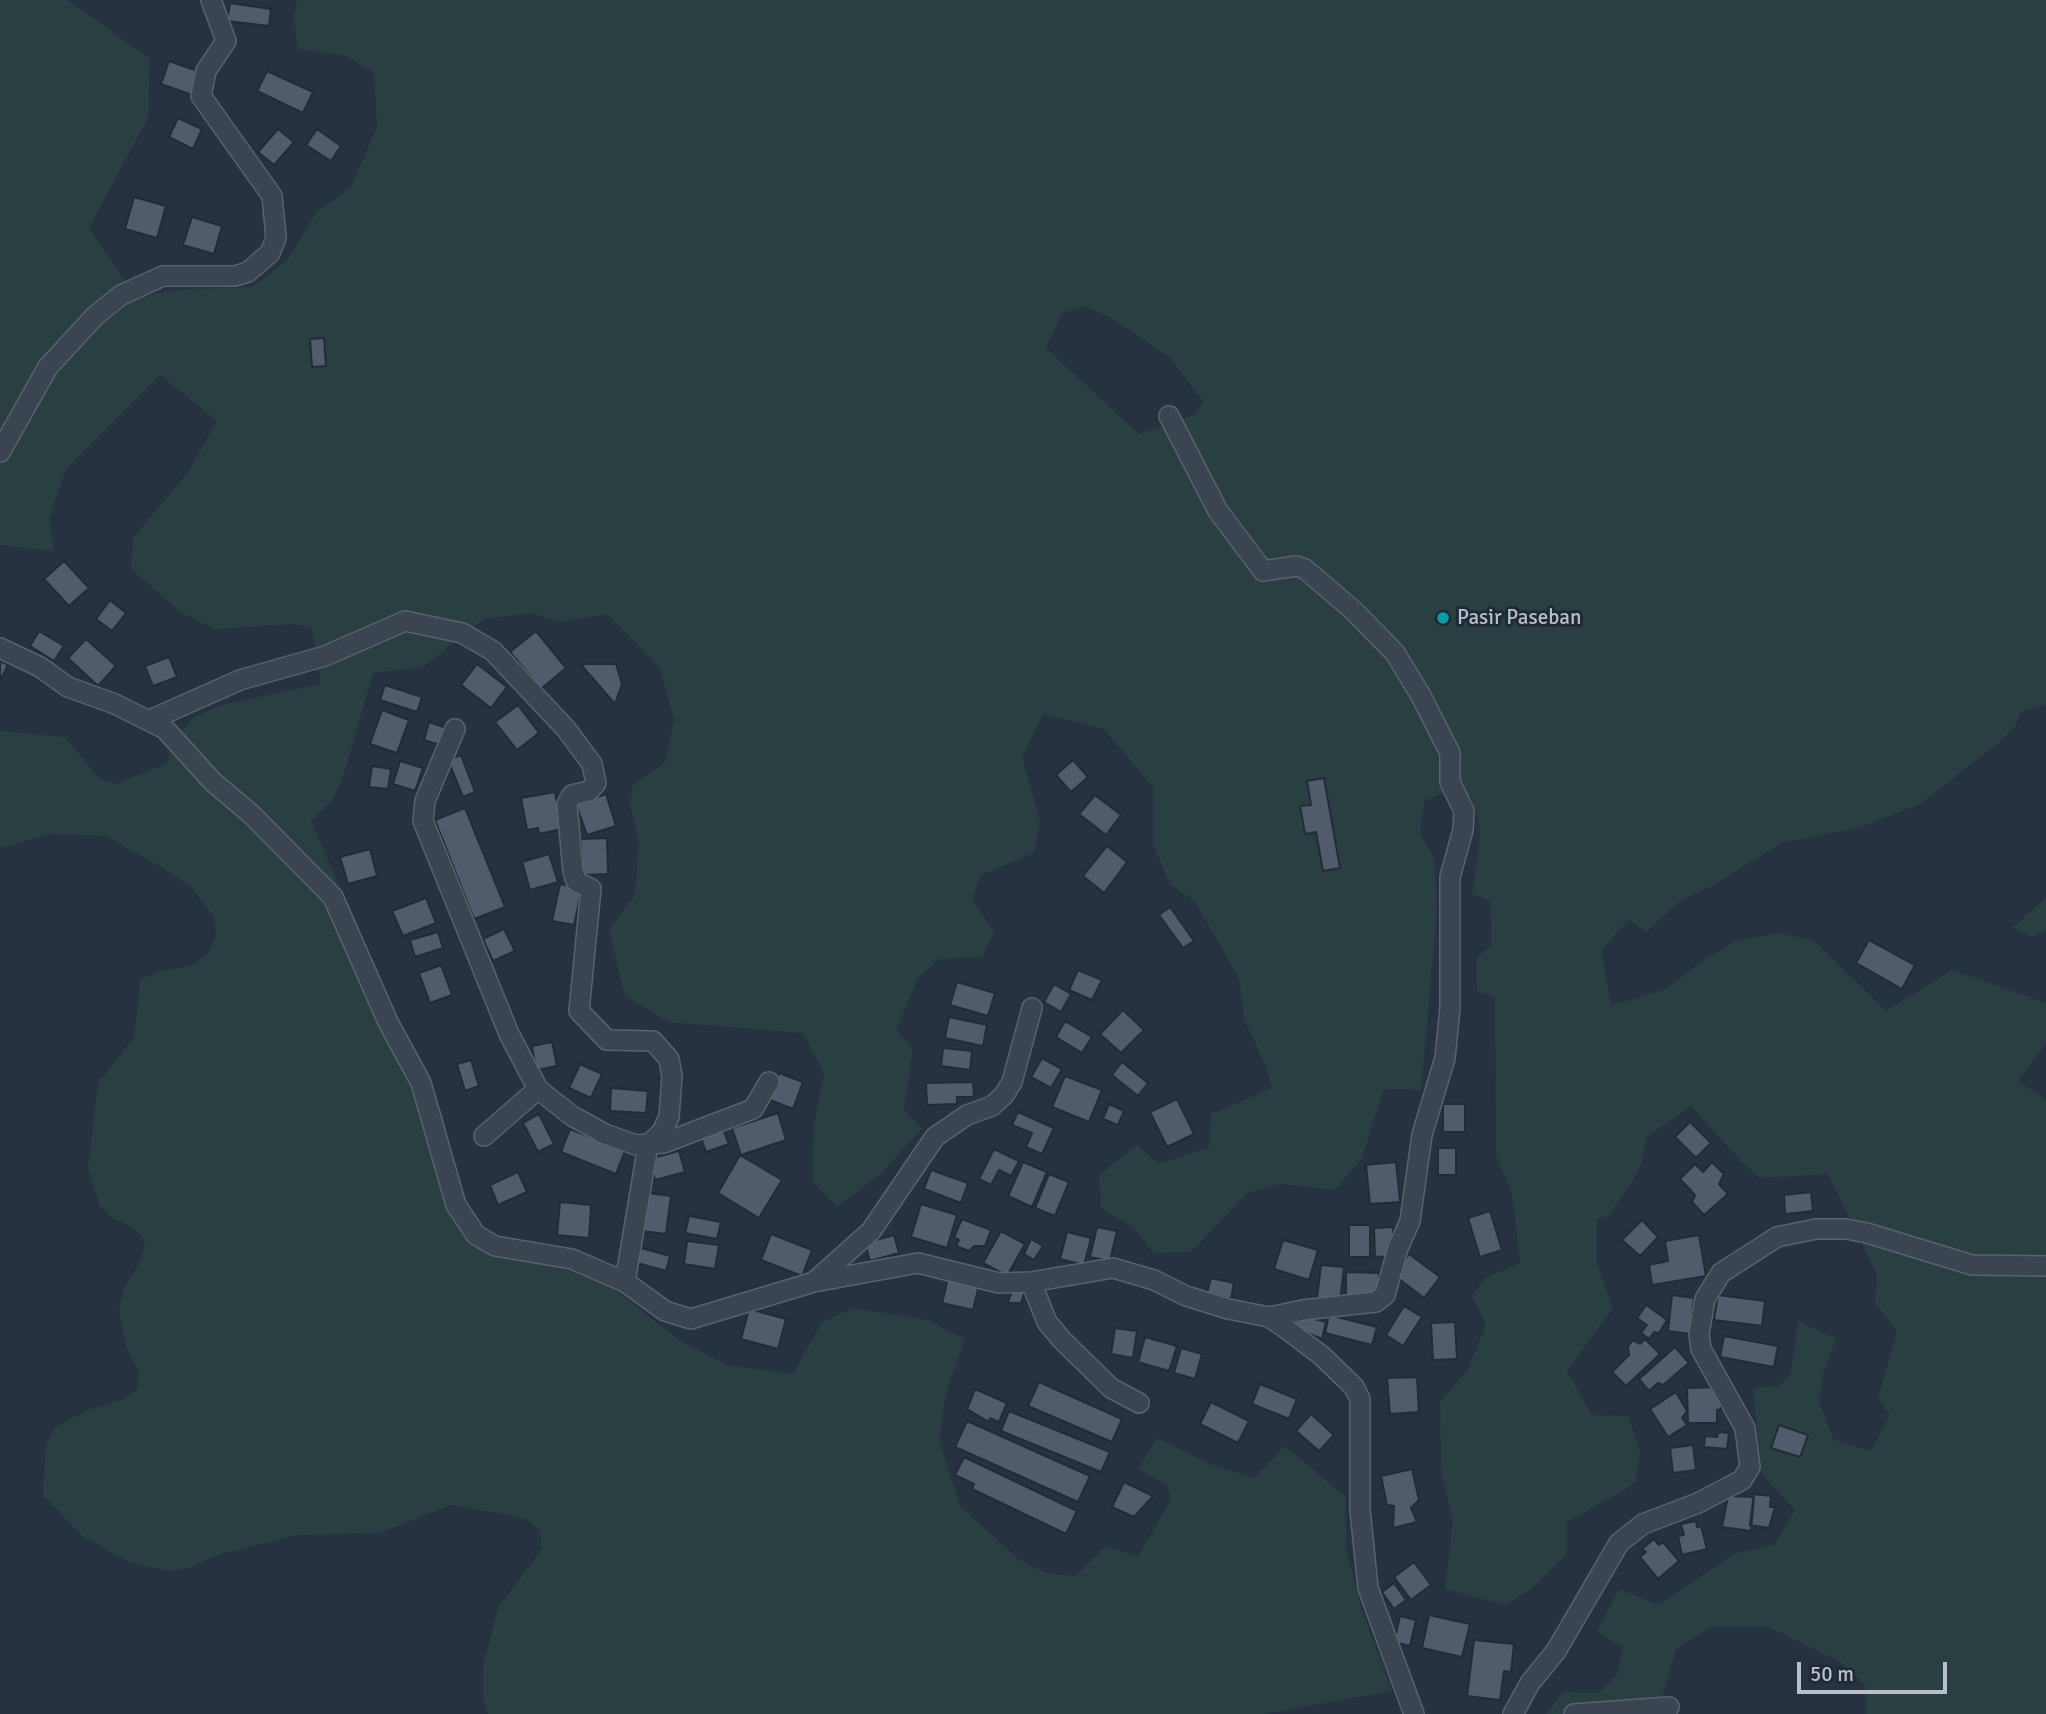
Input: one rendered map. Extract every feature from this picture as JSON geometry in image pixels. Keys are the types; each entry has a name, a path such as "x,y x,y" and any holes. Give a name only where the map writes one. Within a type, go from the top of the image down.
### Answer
{"street":[{"path":"0,452 48,368 95,316 121,295 163,276 235,275 248,272 270,253 276,238 272,196 201,96 206,71 226,41 211,0"},
{"path":"0,648 40,667 68,687 150,720 181,744 212,781 252,815 333,897 388,1022 421,1083 456,1205 476,1235 495,1246 572,1259 625,1282 666,1311 691,1319 814,1282 918,1263 999,1283 1031,1282 1113,1268 1154,1280 1186,1296 1228,1309 1269,1317 1303,1310 1376,1302 1385,1295 1398,1248 1410,1221 1422,1135 1445,1058 1450,1008 1450,877 1463,830 1464,811 1450,782 1450,753 1432,715 1395,653 1370,625 1305,569 1296,566 1263,572 1218,511 1169,416"},
{"path":"150,720 240,680 325,656 405,621 462,633 493,651 567,730 592,764 596,783 589,791 572,794 567,804 573,872 576,881 591,889 579,1011 607,1040 653,1041 669,1059 672,1076 669,1117 662,1132 648,1145 625,1282"},
{"path":"455,729 425,801 423,821 509,1034 538,1090 572,1116 605,1134 636,1145 648,1145 681,1137 753,1109 769,1082"},
{"path":"814,1282 871,1231 935,1137 967,1115 992,1106 1004,1095 1012,1082 1032,1008"},
{"path":"484,1136 538,1090"},
{"path":"1513,1714 1530,1683 1556,1651 1619,1543 1643,1524 1698,1503 1742,1480 1750,1467 1745,1428 1701,1349 1699,1334 1705,1299 1721,1273 1777,1237 1816,1229 1846,1229 1867,1233 1972,1265 2046,1266"},
{"path":"1031,1282 1047,1322 1061,1339 1111,1388 1139,1403"},
{"path":"1269,1317 1322,1356 1354,1387 1360,1399 1360,1510 1367,1588 1414,1714"},
{"path":"1574,1714 1669,1707"}],"green space":[{"path":"0,0 68,0 150,59 148,118 89,228 136,297 185,289 253,287 287,260 316,213 351,187 377,127 374,73 347,56 298,49 294,18 297,0 2046,0 2046,705 2022,711 2014,728 2000,742 1920,804 1861,827 1781,843 1714,885 1680,901 1646,932 1629,920 1601,950 1611,1006 1666,989 1705,959 1736,941 1777,933 1813,940 1886,1011 1952,970 2046,1003 2046,1043 2018,1081 2046,1100 2046,1714 1866,1714 1865,1685 1840,1662 1769,1627 1712,1627 1676,1649 1657,1714 1546,1714 1563,1692 1598,1693 1617,1675 1623,1647 1597,1632 1619,1589 1659,1605 1733,1554 1774,1545 1795,1510 1762,1474 1753,1388 1779,1386 1791,1373 1798,1321 1836,1339 1823,1373 1819,1403 1834,1440 1871,1451 1890,1415 1878,1398 1897,1331 1875,1303 1877,1275 1828,1174 1760,1178 1691,1106 1646,1138 1642,1163 1632,1182 1608,1216 1597,1219 1597,1263 1613,1308 1567,1371 1592,1415 1628,1416 1640,1451 1636,1480 1630,1487 1567,1522 1567,1554 1530,1590 1505,1605 1445,1589 1453,1521 1441,1472 1440,1402 1467,1371 1486,1325 1472,1296 1486,1278 1520,1263 1512,1193 1496,1155 1495,997 1477,991 1477,957 1492,946 1490,901 1472,894 1481,831 1471,797 1441,794 1424,801 1420,834 1434,857 1437,909 1421,1090 1384,1089 1362,1158 1335,1190 1279,1184 1247,1193 1191,1252 1154,1253 1133,1227 1101,1208 1099,1175 1137,1145 1158,1164 1209,1147 1211,1114 1272,1088 1266,1066 1244,1019 1239,978 1194,900 1170,885 1153,844 1153,787 1104,729 1043,714 1022,757 1040,821 1034,853 981,875 972,899 994,932 982,957 939,959 918,978 896,1030 913,1049 904,1110 922,1128 880,1175 837,1207 813,1182 814,1125 824,1073 803,1033 669,1022 625,996 609,930 635,895 639,843 630,805 633,784 665,763 674,719 660,668 607,614 559,622 531,613 484,619 423,667 373,673 344,774 332,801 311,821 369,956 443,1115 456,1175 461,1228 480,1250 562,1265 603,1280 675,1337 726,1365 793,1374 822,1322 854,1308 928,1320 965,1339 946,1393 939,1440 960,1506 1018,1559 1046,1573 1075,1576 1106,1546 1138,1557 1171,1499 1166,1484 1138,1469 1157,1438 1209,1464 1254,1478 1285,1446 1346,1497 1346,1549 1361,1608 1392,1691 1263,1714 488,1714 484,1703 483,1666 498,1608 542,1549 540,1531 525,1518 451,1505 380,1533 297,1535 221,1554 186,1569 167,1571 130,1562 83,1537 43,1495 46,1444 55,1427 88,1410 122,1400 137,1390 139,1372 126,1347 119,1309 123,1291 142,1258 145,1240 131,1226 114,1219 100,1206 88,1168 98,1083 134,1038 140,980 158,972 193,965 208,953 216,936 214,917 191,887 105,836 50,834 0,848 0,731 65,737 99,778 116,784 168,763 169,746 194,717 225,704 321,684 312,628 293,624 215,629 182,613 131,569 133,538 189,471 217,421 160,375 66,469 49,519 54,551 0,545","holes":["1083,306 1112,318 1169,357 1204,402 1194,415 1139,434 1046,348 1062,313"]},
{"path":"2046,898 2046,929 2033,937 2012,928"}],"building":[{"path":"230,3 271,9 269,26 227,21"},
{"path":"169,61 203,73 195,96 161,84"},
{"path":"267,71 313,92 303,113 257,91"},
{"path":"178,118 202,129 193,149 169,137"},
{"path":"278,129 294,142 274,165 258,152"},
{"path":"317,129 341,146 331,161 306,145"},
{"path":"134,197 166,206 157,238 125,229"},
{"path":"192,217 222,226 214,254 183,245"},
{"path":"324,338 326,366 312,367 310,339"},
{"path":"64,561 89,588 69,606 44,579"},
{"path":"110,600 126,613 112,631 96,619"},
{"path":"39,631 64,646 54,661 30,646"},
{"path":"536,631 566,668 541,689 510,652"},
{"path":"86,639 116,666 98,686 68,658"},
{"path":"169,657 177,677 153,686 145,666"},
{"path":"0,661 8,665 0,681"},
{"path":"477,664 507,687 491,708 461,685"},
{"path":"616,664 622,684 615,704 582,666"},
{"path":"385,685 422,697 417,712 380,700"},
{"path":"518,705 539,733 517,750 495,722"},
{"path":"382,710 409,720 397,753 370,744"},
{"path":"429,722 449,729 443,746 424,740"},
{"path":"461,755 475,792 463,797 448,760"},
{"path":"1073,760 1088,777 1071,792 1056,775"},
{"path":"400,761 423,768 415,791 393,784"},
{"path":"372,766 391,769 388,789 369,787"},
{"path":"1324,778 1340,868 1323,871 1316,832 1305,834 1300,806 1311,805 1307,781"},
{"path":"555,792 562,829 539,834 538,828 527,830 521,798"},
{"path":"606,794 616,826 587,835 576,804"},
{"path":"1095,795 1121,815 1106,835 1079,814"},
{"path":"465,808 505,907 474,919 435,820"},
{"path":"607,838 608,874 582,875 581,839"},
{"path":"1107,846 1127,862 1104,893 1083,876"},
{"path":"370,849 377,876 348,884 340,857"},
{"path":"549,854 558,882 530,890 522,862"},
{"path":"560,884 582,889 574,925 552,921"},
{"path":"426,898 436,923 403,936 392,911"},
{"path":"1170,907 1194,941 1183,948 1159,915"},
{"path":"504,929 515,951 493,961 483,939"},
{"path":"438,932 443,948 415,957 410,940"},
{"path":"1869,940 1915,965 1902,989 1856,963"},
{"path":"441,965 452,995 430,1003 419,973"},
{"path":"1078,970 1102,980 1092,1000 1069,990"},
{"path":"957,982 995,993 988,1016 950,1005"},
{"path":"1054,984 1071,994 1061,1012 1044,1002"},
{"path":"1123,1010 1144,1030 1121,1053 1100,1034"},
{"path":"949,1017 987,1025 983,1046 945,1038"},
{"path":"1065,1021 1092,1037 1082,1053 1056,1037"},
{"path":"552,1042 557,1066 536,1070 532,1046"},
{"path":"943,1048 972,1051 970,1070 941,1066"},
{"path":"1042,1058 1062,1069 1051,1088 1031,1077"},
{"path":"471,1060 479,1086 465,1091 457,1064"},
{"path":"1122,1062 1148,1083 1138,1096 1112,1075"},
{"path":"580,1064 602,1074 591,1098 569,1088"},
{"path":"779,1073 803,1082 793,1109 770,1100"},
{"path":"1065,1076 1102,1090 1089,1122 1052,1107"},
{"path":"973,1082 974,1097 957,1097 957,1104 927,1105 926,1083"},
{"path":"611,1088 648,1091 646,1113 610,1111"},
{"path":"1177,1099 1194,1134 1167,1147 1150,1112"},
{"path":"1109,1104 1124,1111 1118,1125 1103,1119"},
{"path":"1443,1104 1465,1104 1465,1132 1443,1132"},
{"path":"1018,1112 1054,1128 1042,1154 1026,1147 1032,1133 1012,1125"},
{"path":"778,1113 786,1140 741,1155 732,1128"},
{"path":"539,1114 554,1144 538,1152 523,1123"},
{"path":"1690,1122 1711,1143 1696,1158 1675,1137"},
{"path":"722,1127 729,1144 706,1152 700,1135"},
{"path":"570,1129 625,1151 616,1174 561,1152"},
{"path":"1438,1148 1456,1148 1456,1175 1438,1175"},
{"path":"994,1149 1019,1161 1011,1176 999,1170 991,1185 979,1179"},
{"path":"679,1151 685,1172 655,1180 649,1159"},
{"path":"740,1155 782,1180 759,1218 718,1193"},
{"path":"1023,1162 1047,1172 1032,1207 1008,1196"},
{"path":"1396,1162 1400,1202 1370,1204 1366,1165"},
{"path":"1712,1162 1724,1174 1719,1184 1728,1194 1704,1215 1692,1202 1695,1195 1680,1179 1695,1164 1703,1172"},
{"path":"931,1170 968,1183 961,1203 924,1189"},
{"path":"518,1172 527,1192 498,1205 490,1185"},
{"path":"1049,1174 1069,1182 1055,1216 1035,1208"},
{"path":"1811,1192 1813,1211 1785,1214 1784,1195"},
{"path":"648,1193 671,1196 666,1234 642,1231"},
{"path":"560,1202 591,1205 589,1238 557,1235"},
{"path":"921,1204 957,1215 947,1248 911,1237"},
{"path":"1490,1211 1502,1250 1480,1257 1468,1218"},
{"path":"689,1216 721,1222 717,1239 685,1233"},
{"path":"962,1219 991,1230 985,1246 974,1246 969,1251 956,1246 959,1240 954,1237"},
{"path":"1642,1220 1658,1237 1640,1256 1622,1240"},
{"path":"1349,1225 1370,1225 1370,1257 1349,1257"},
{"path":"1097,1227 1117,1231 1110,1261 1090,1257"},
{"path":"1393,1227 1394,1256 1375,1257 1374,1228"},
{"path":"1001,1231 1025,1244 1007,1276 983,1263"},
{"path":"1067,1232 1091,1238 1084,1265 1060,1259"},
{"path":"771,1234 812,1250 802,1276 761,1260"},
{"path":"894,1235 899,1253 870,1261 865,1243"},
{"path":"1699,1235 1706,1276 1652,1285 1649,1265 1668,1261 1665,1241"},
{"path":"1031,1239 1043,1246 1034,1260 1024,1254"},
{"path":"1283,1240 1318,1250 1309,1280 1274,1269"},
{"path":"687,1241 719,1245 715,1269 684,1264"},
{"path":"641,1248 670,1256 666,1271 637,1263"},
{"path":"1409,1254 1440,1277 1424,1298 1394,1275"},
{"path":"1321,1265 1344,1267 1340,1301 1317,1298"},
{"path":"1346,1272 1379,1273 1379,1298 1346,1297"},
{"path":"949,1274 980,1281 973,1310 942,1303"},
{"path":"1211,1278 1234,1283 1231,1299 1207,1293"},
{"path":"1013,1287 1025,1291 1021,1303 1008,1303"},
{"path":"1672,1295 1694,1298 1690,1334 1668,1331"},
{"path":"1718,1295 1765,1301 1762,1326 1714,1320"},
{"path":"1646,1305 1667,1320 1659,1333 1654,1332 1649,1339 1641,1333 1647,1325 1637,1318"},
{"path":"1404,1306 1422,1317 1403,1346 1386,1335"},
{"path":"749,1309 786,1319 778,1349 741,1339"},
{"path":"1296,1314 1326,1322 1322,1339 1293,1327"},
{"path":"1329,1315 1377,1327 1372,1345 1325,1333"},
{"path":"1455,1322 1457,1359 1433,1360 1431,1323"},
{"path":"1115,1328 1137,1331 1133,1358 1111,1354"},
{"path":"1724,1336 1778,1346 1774,1367 1720,1357"},
{"path":"1145,1337 1177,1346 1169,1371 1138,1362"},
{"path":"1645,1339 1660,1354 1626,1386 1612,1372 1629,1355 1628,1346 1633,1340 1640,1344"},
{"path":"1675,1347 1689,1363 1663,1385 1658,1383 1649,1391 1639,1379"},
{"path":"1181,1348 1202,1354 1195,1379 1174,1373"},
{"path":"1417,1377 1419,1412 1390,1414 1387,1378"},
{"path":"1039,1382 1122,1419 1112,1442 1028,1406"},
{"path":"1260,1384 1297,1399 1289,1419 1252,1404"},
{"path":"1721,1387 1721,1409 1717,1410 1717,1423 1688,1423 1687,1388"},
{"path":"975,1389 1007,1403 999,1422 990,1418 989,1422 967,1409"},
{"path":"1676,1392 1687,1411 1682,1418 1687,1425 1668,1437 1650,1409"},
{"path":"1211,1402 1249,1421 1238,1443 1200,1424"},
{"path":"1009,1411 1110,1452 1101,1472 1001,1431"},
{"path":"1311,1414 1334,1435 1319,1451 1296,1431"},
{"path":"967,1421 1090,1476 1078,1502 955,1447"},
{"path":"1779,1425 1808,1435 1800,1457 1771,1448"},
{"path":"1719,1432 1729,1433 1727,1449 1704,1447 1705,1436 1717,1437"},
{"path":"1693,1445 1696,1470 1673,1473 1670,1448"},
{"path":"964,1457 1077,1511 1066,1534 972,1489 974,1484 955,1475"},
{"path":"1412,1469 1419,1500 1411,1508 1417,1522 1393,1528 1394,1506 1387,1505 1381,1476"},
{"path":"1124,1482 1153,1496 1134,1517 1112,1507"},
{"path":"1754,1494 1771,1496 1770,1507 1775,1507 1769,1528 1750,1525"},
{"path":"1728,1496 1754,1497 1751,1531 1722,1527"},
{"path":"1696,1521 1697,1527 1701,1526 1707,1549 1682,1555 1678,1536 1684,1535 1681,1524"},
{"path":"1654,1539 1659,1545 1663,1542 1679,1561 1658,1579 1640,1557 1646,1552 1642,1549"},
{"path":"1414,1562 1431,1585 1411,1600 1394,1577"},
{"path":"1394,1583 1406,1600 1394,1609 1382,1592"},
{"path":"1429,1615 1470,1624 1462,1657 1422,1648"},
{"path":"1400,1616 1416,1620 1410,1646 1394,1642"},
{"path":"1474,1640 1514,1644 1511,1672 1504,1671 1500,1700 1467,1696"}],"place":[{"name":"Pasir Paseban","path":"1443,618"}]}
